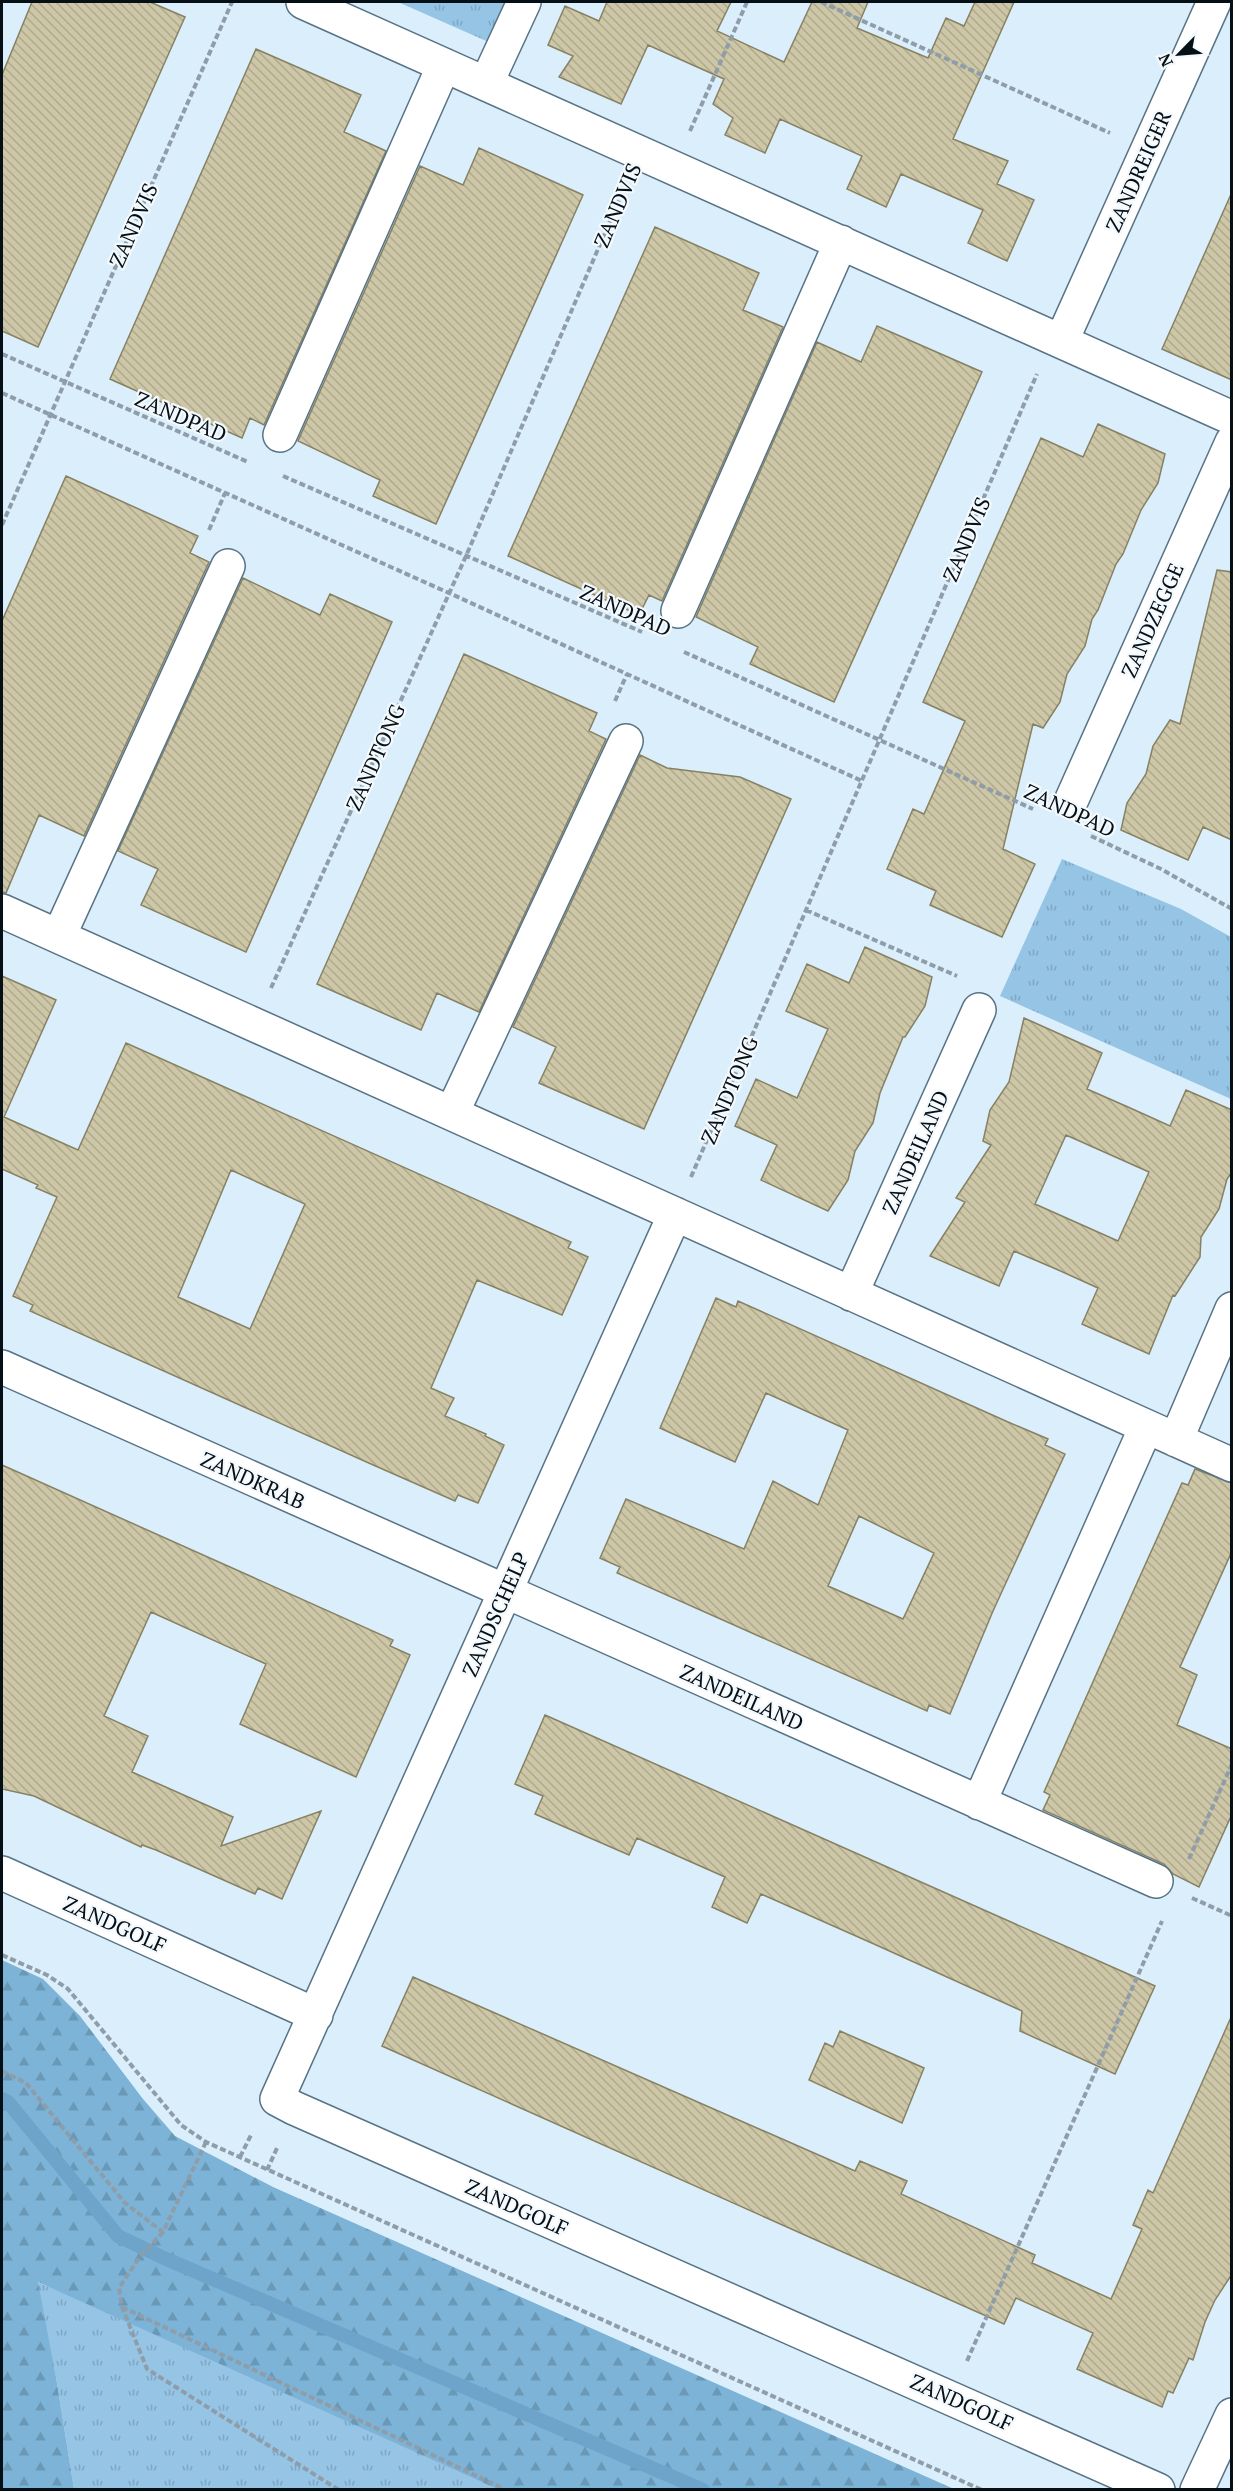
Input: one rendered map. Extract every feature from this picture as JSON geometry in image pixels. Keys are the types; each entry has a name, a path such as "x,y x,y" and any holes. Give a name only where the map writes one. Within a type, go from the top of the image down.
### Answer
{"street":[{"name":"ZANDVIS","path":"303,2 1057,338"},
{"path":"486,84 524,2"},
{"name":"ZANDREIGER","path":"1057,338 1214,2"},
{"path":"280,435 444,65"},
{"path":"678,611 842,242"},
{"path":"1057,338 1232,418"},
{"name":"ZANDZEGGE","path":"1072,799 1232,442"},
{"path":"59,936 228,566"},
{"path":"452,1113 626,741"},
{"path":"2,911 1232,1465"},
{"name":"ZANDEILAND","path":"851,1294 979,1010"},
{"name":"ZANDSCHELP","path":"316,2015 675,1214"},
{"path":"1176,1440 1232,1309"},
{"name":"ZANDKRAB","path":"2,1367 505,1592"},
{"path":"979,1803 1146,1427"},
{"name":"ZANDEILAND","path":"505,1592 979,1803 1170,1875"},
{"name":"ZANDGOLF","path":"2,1873 316,2015 277,2099 294,2109 1158,2490"},
{"path":"1197,2490 1232,2415"}],"path":[{"name":"ZANDVIS","path":"64,382 231,2"},
{"path":"674,167 747,2"},
{"path":"821,2 1147,149"},
{"name":"ZANDVIS","path":"466,556 640,152"},
{"name":"ZANDVIS","path":"879,741 1057,338"},
{"name":"ZANDPAD","path":"2,354 255,464"},
{"path":"2,525 64,382"},
{"path":"2,393 862,781"},
{"name":"ZANDPAD","path":"276,474 649,636"},
{"name":"ZANDTONG","path":"255,1024 466,556"},
{"name":"ZANDPAD","path":"680,650 1040,812"},
{"name":"ZANDTONG","path":"675,1214 879,741"},
{"name":"ZANDPAD","path":"1082,831 1161,869 1232,909"},
{"path":"806,910 987,990 979,1010"},
{"path":"1170,1875 1232,1764"},
{"path":"951,2397 1166,1912"},
{"path":"2,1954 47,1975 68,1989 181,2125 206,2142 982,2490"},
{"path":"2,2071 26,2083 125,2204 163,2232"},
{"path":"206,2142 163,2232 139,2258 119,2288 122,2307 147,2368 339,2490"},
{"path":"122,2307 506,2490"}],"green space":[{"path":"398,2 512,2 493,44"},
{"path":"1062,859 1181,909 1231,937 1231,1099 1000,996"},
{"path":"2,1960 43,1979 80,2016 143,2099 175,2136 273,2187 954,2489 497,2489 38,2282 74,2489 2,2489"},
{"path":"37,2282 497,2489 74,2489 56,2377"}],"building":[{"path":"32,2 150,2 185,17 38,347 2,331 2,75"},
{"path":"607,2 731,2 717,31 784,62 812,2 868,2 857,28 928,58 946,18 964,26 975,2 1014,2 953,139 1008,161 997,184 1034,200 1007,261 968,243 983,210 901,174 886,207 847,189 862,156 780,119 765,153 725,135 733,118 713,104 724,79 648,45 621,104 559,77 573,56 548,45 565,6 599,21"},
{"path":"256,49 361,95 344,132 386,151 264,425 250,418 242,438 110,379"},
{"path":"479,148 583,195 436,524 373,496 380,480 298,441 420,166 463,185"},
{"path":"1232,192 1232,380 1162,349"},
{"path":"655,227 759,273 743,310 783,327 662,601 649,595 639,615 508,556"},
{"path":"877,326 982,372 834,702 750,664 758,647 696,617 817,342 861,362"},
{"path":"1098,424 1165,454 1158,483 1141,510 1123,554 1116,564 1098,610 1092,619 1085,646 1067,674 1060,702 1043,728 1033,724 1003,849 1035,864 1002,937 930,905 936,891 887,869 913,809 924,814 965,721 923,702 1041,438 1083,457"},
{"path":"66,476 198,536 190,553 209,562 84,836 39,815 6,893 2,892 2,621"},
{"path":"1217,570 1232,572 1232,840 1203,827 1188,860 1121,830 1127,803 1146,774 1153,746 1170,720 1180,724"},
{"path":"243,578 320,615 330,594 392,622 246,952 141,905 158,869 118,851"},
{"path":"464,654 597,713 589,731 606,739 479,1012 437,993 421,1030 317,984"},
{"path":"640,755 667,768 740,777 791,799 644,1129 539,1083 556,1047 513,1027"},
{"path":"865,947 932,977 925,1006 903,1037 880,1093 873,1123 855,1151 848,1180 828,1211 761,1180 777,1145 735,1126 756,1079 797,1098 828,1029 786,1011 807,964 849,983"},
{"path":"2,976 56,1000 4,1117 78,1150 126,1043 571,1242 568,1248 588,1257 562,1315 477,1280 431,1388 454,1398 445,1416 486,1434 485,1436 504,1445 478,1503 458,1495 455,1501 30,1311 33,1305 13,1296 57,1197 36,1188 38,1185 2,1169","holes":["231,1170 305,1204 250,1329 178,1297"]},
{"path":"1024,1018 1102,1053 1087,1089 1170,1126 1186,1090 1232,1110 1232,1172 1227,1179 1219,1209 1201,1237 1200,1257 1175,1296 1173,1295 1149,1354 1082,1324 1098,1288 1056,1269 1014,1251 999,1286 930,1256 965,1202 956,1198 991,1145 983,1141 990,1110 1009,1082","holes":["1066,1135 1149,1172 1118,1241 1035,1204"]},
{"path":"716,1298 736,1307 738,1301 1048,1439 1045,1445 1065,1454 993,1611 950,1714 929,1705 927,1711 617,1573 620,1567 600,1558 626,1499 744,1549 773,1481 818,1505 848,1430 766,1393 735,1462 660,1428","holes":["859,1516 934,1553 903,1619 828,1586"]},
{"path":"2,1465 393,1640 390,1646 410,1655 356,1777 240,1724 266,1664 151,1612 104,1716 148,1736 132,1772 233,1817 221,1846 321,1811 282,1899 258,1888 255,1894 156,1850 142,1845 141,1847 34,1796 2,1789"},
{"path":"1195,1469 1232,1483 1232,1551 1180,1667 1197,1675 1177,1725 1232,1749 1232,1814 1199,1887 1173,1874 1164,1864 1043,1810 1050,1795 1044,1792 1132,1594 1182,1483 1188,1485"},
{"path":"545,1715 1155,1986 1115,2074 1020,2031 1022,2011 761,1894 747,1923 712,1907 725,1877 637,1838 629,1855 535,1814 543,1796 515,1784"},
{"path":"413,1977 855,2171 860,2161 907,2181 901,2194 1035,2255 1032,2263 1111,2299 1142,2229 1133,2225 1148,2190 1153,2193 1232,2015 1232,2274 1215,2300 1205,2322 1193,2360 1189,2358 1173,2393 1168,2391 1162,2407 1077,2369 1093,2333 1016,2298 1004,2324 382,2046"},
{"path":"840,2031 924,2068 902,2123 809,2080 825,2043 833,2047"}],"waterway":[{"path":"2,2099 8,2102 118,2236 164,2258 703,2490"}]}
